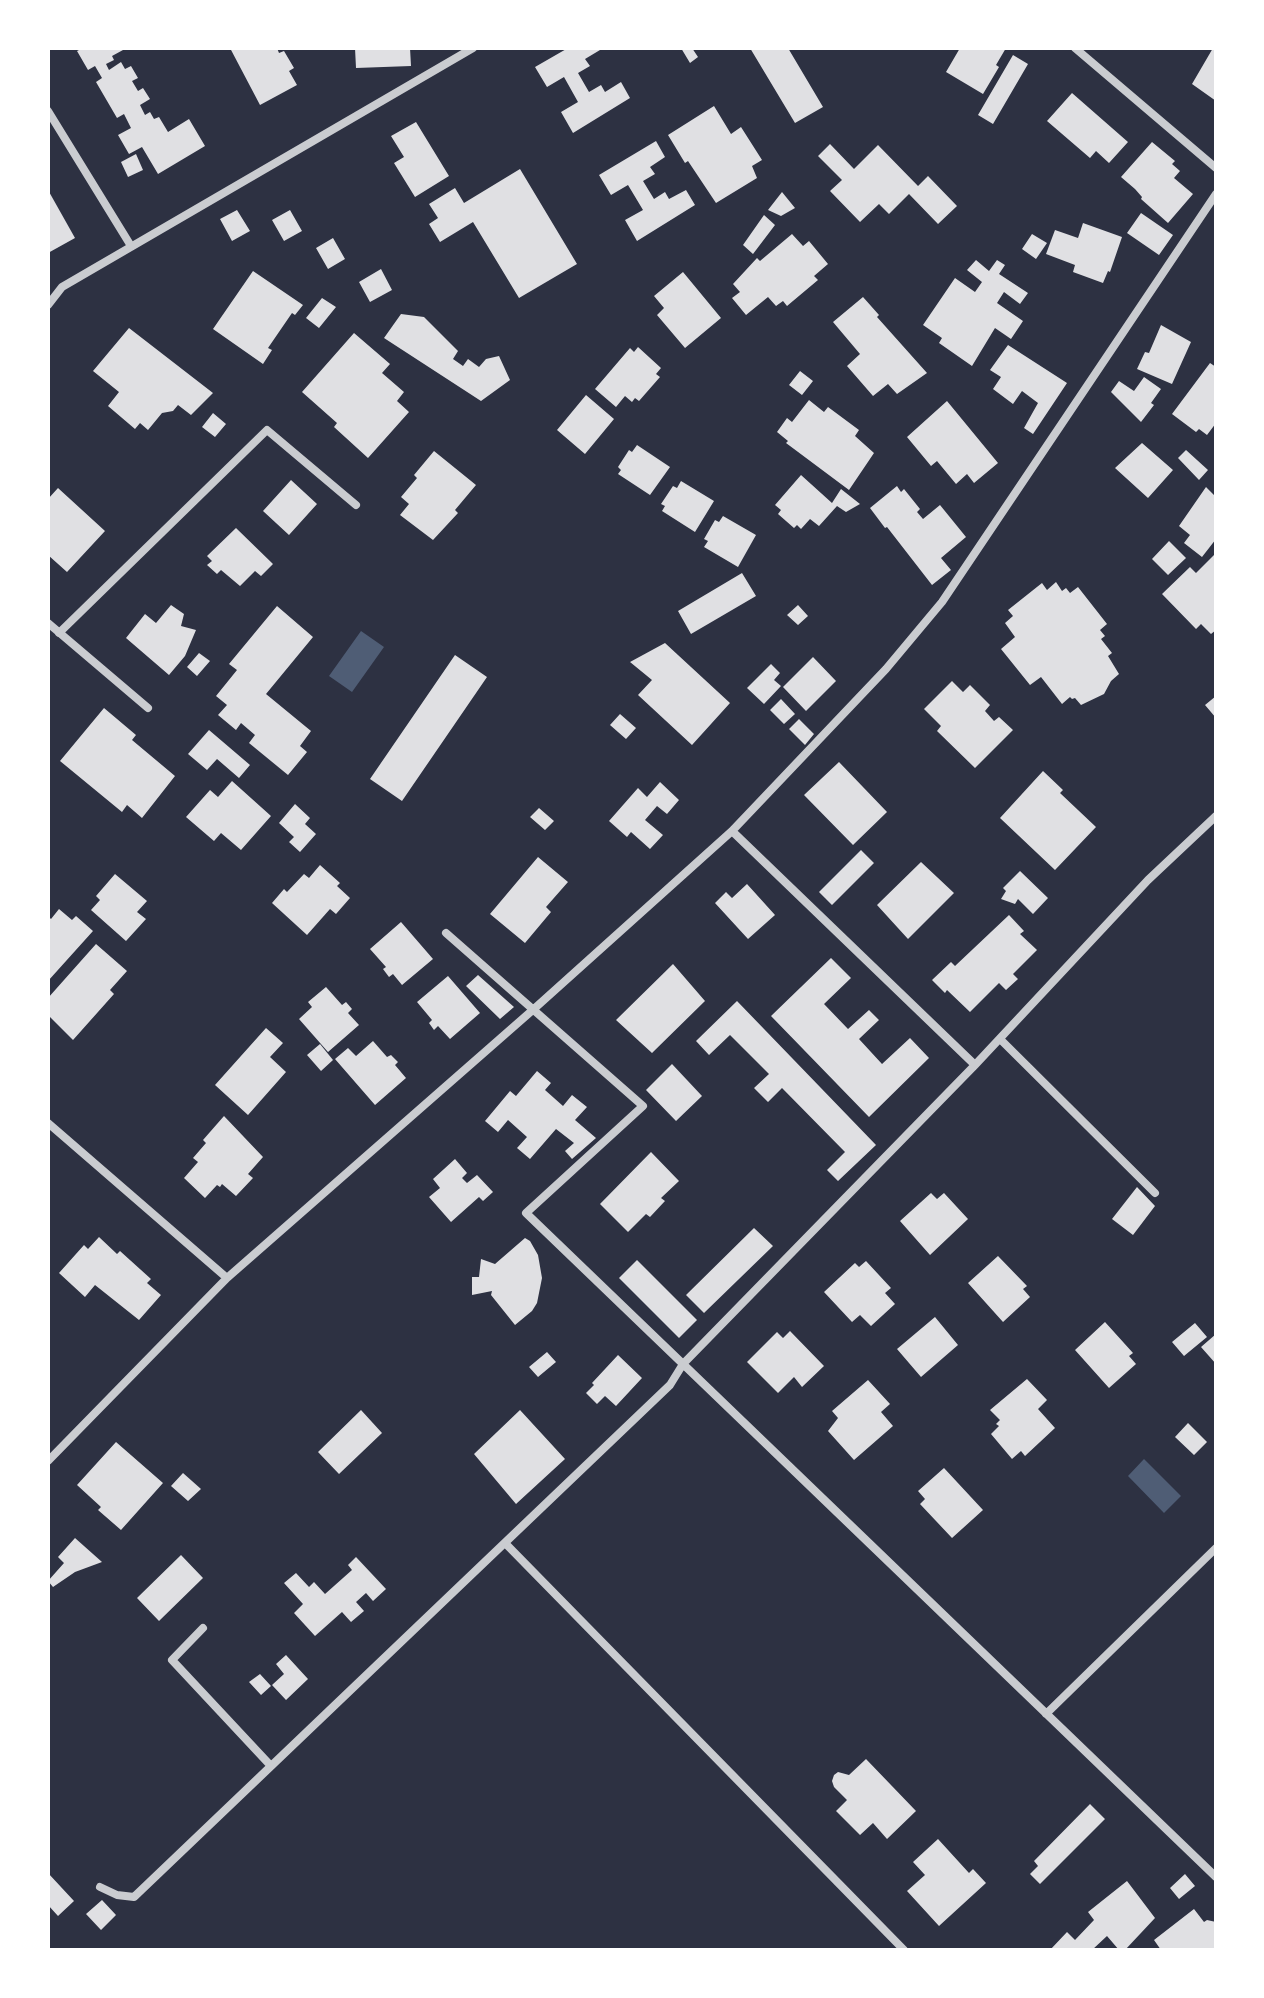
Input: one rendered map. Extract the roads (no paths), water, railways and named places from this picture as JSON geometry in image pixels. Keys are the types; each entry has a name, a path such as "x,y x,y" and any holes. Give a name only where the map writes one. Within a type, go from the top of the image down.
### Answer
{"street":[{"path":"48,305 62,287 473,48"},
{"path":"1075,48 1216,168"},
{"path":"48,111 131,246"},
{"path":"48,1461 227,1278 732,831 886,669 942,602 1216,194"},
{"path":"59,633 267,430 356,505"},
{"path":"48,623 148,708"},
{"path":"100,1887 117,1895 134,1897 670,1385 683,1364 1000,1039 1148,880 1216,816"},
{"path":"732,831 975,1065"},
{"path":"446,933 643,1106 526,1213 1216,1877"},
{"path":"1000,1039 1155,1193"},
{"path":"48,1123 227,1278"},
{"path":"505,1543 904,1950"},
{"path":"1046,1714 1216,1548"},
{"path":"203,1628 172,1660 271,1766"}],"water":[{"path":"361,631 384,647 352,692 329,676"},
{"path":"1144,1459 1181,1496 1164,1513 1128,1476"}]}
